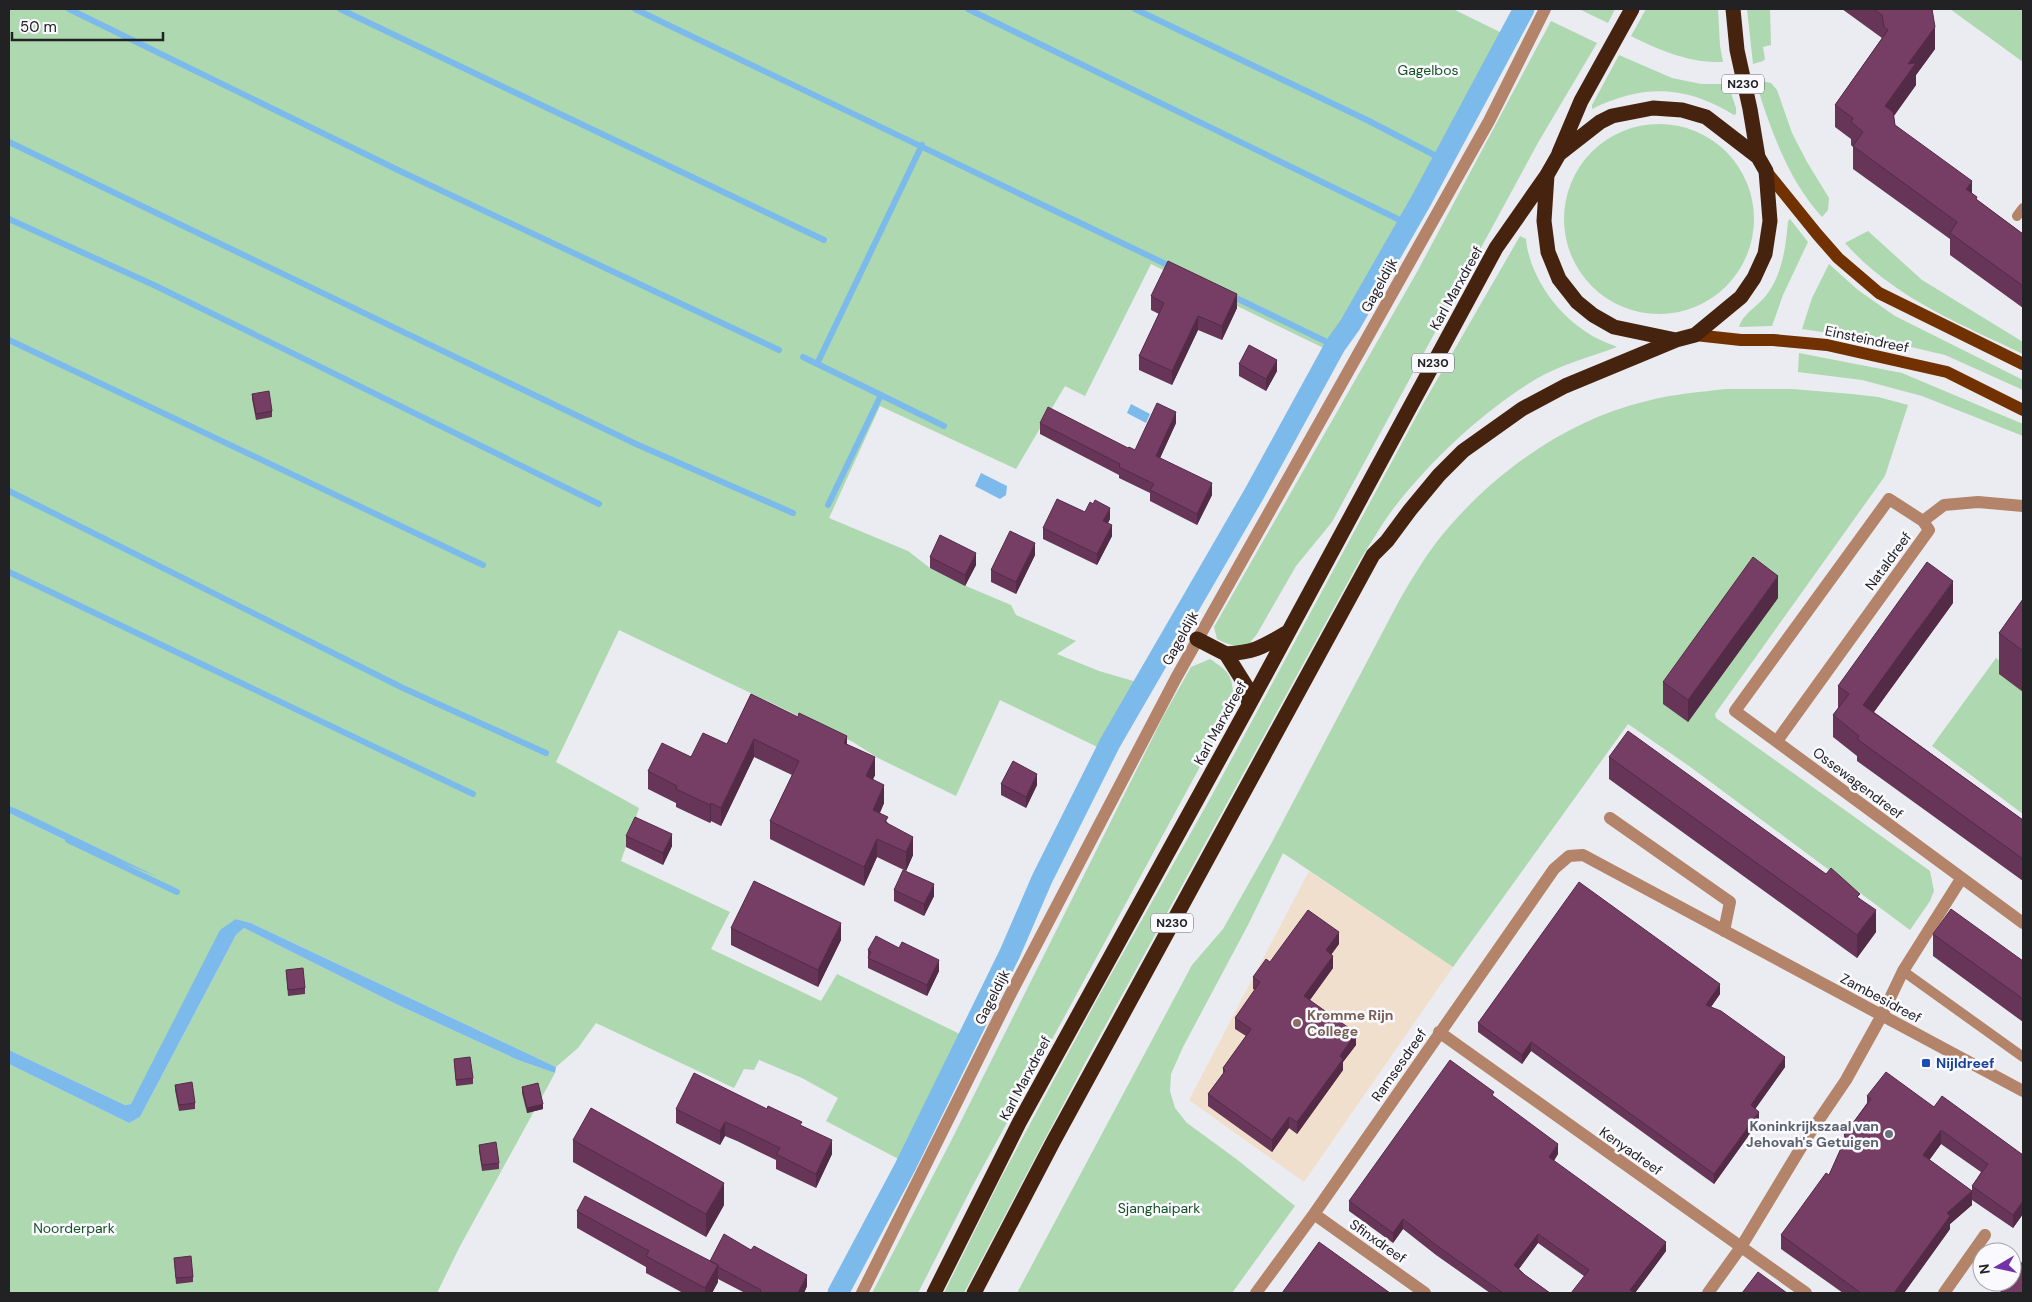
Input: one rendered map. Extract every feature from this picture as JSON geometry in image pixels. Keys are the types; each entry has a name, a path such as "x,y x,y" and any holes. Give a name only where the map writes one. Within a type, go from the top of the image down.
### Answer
{"highway":[{"name":"N230","path":"1632,9 1581,101 1559,154 1547,175 1544,221 1548,252 1559,279 1577,302 1593,315 1614,327 1676,340"},
{"name":"N230","path":"974,1293 1052,1142 1373,554 1387,541 1410,510 1463,451 1522,409 1565,386 1676,340 1695,335 1741,296 1754,278 1765,254 1770,222 1766,171 1758,157 1737,50 1733,9"},
{"name":"N230","path":"1559,154 1600,122 1612,116 1653,108 1682,110 1706,117 1758,157"},
{"name":"Karl Marxdreef","path":"934,1293 1019,1123 1289,631 1496,248 1547,175"},
{"path":"1196,639 1226,654 1245,653 1258,649 1289,631"},
{"path":"1226,654 1246,686 1249,704"}],"main road":[{"path":"1766,171 1838,258 1879,292 2023,364"},
{"name":"Einsteindreef","path":"1695,335 1741,340 1773,340 1827,345 1947,372 2021,407"}],"street":[{"name":"Gageldijk","path":"862,1293 1009,996 1196,639 1489,121 1545,9"},
{"name":"Nataldreef","path":"1735,711 1889,499 1922,521 1929,530 1777,741"},
{"path":"1922,521 1944,505 1978,502 2023,506"},
{"name":"Ossewagendreef","path":"1735,711 2023,923"},
{"path":"1610,818 1730,902 1724,931"},
{"name":"Zambesidreef","path":"1569,856 1583,855 2023,1091"},
{"name":"Ramsesdreef","path":"1256,1293 1314,1214 1554,869 1569,856"},
{"path":"1708,1293 1741,1247 1808,1136 1846,1080 1882,1015 1903,971 1961,879"},
{"name":"Kenyadreef","path":"1439,1032 1806,1293"},
{"name":"Sfinxdreef","path":"1314,1214 1426,1293"},
{"path":"1944,1293 1985,1235"}],"lane":[{"name":"Zambesidreef","path":"1903,971 2023,1057"}],"shaded area":[{"path":"1309,871 1453,967 1304,1182 1189,1100"}],"green space":[{"name":"Gagelbos","path":"9,9 1453,9 1512,38 1450,162 1338,355 1151,264 1085,396 1065,386 1016,469 880,406 829,518 908,551 930,568 1011,605 1016,615 1076,641 1057,654 1099,671 1147,685 1112,754 1000,700 956,796 878,758 853,742 619,630 556,762 639,808 621,861 730,912 711,949 821,1001 837,974 970,1039 908,1164 826,1121 838,1098 802,1078 759,1060 754,1070 744,1069 734,1088 596,1023 578,1048 556,1067 251,923 236,919 131,1104 125,1105 9,1050 9,813 63,839 147,872 9,806"},
{"path":"1579,9 1615,9 1608,23"},
{"path":"1646,9 1718,9 1723,62 1711,62 1675,55 1631,36"},
{"path":"1747,9 1770,9 1771,45 1763,47 1765,59 1753,64"},
{"path":"1950,9 2023,9 2023,62"},
{"path":"1551,21 1597,43 1539,141 1332,522 1296,566 1257,634 1248,645 1232,645 1217,639 1214,627 1417,272"},
{"path":"1619,55 1672,78 1701,84 1728,84 1736,108 1736,114 1734,115 1698,98 1664,91 1629,95 1592,109 1592,105"},
{"path":"1762,81 1771,83 1777,90 1792,133 1829,198 1828,210 1822,217 1800,188 1782,155 1757,86 1757,83"},
{"path":"1659,124 1686,128 1712,140 1726,152 1738,166 1750,192 1754,219 1750,246 1738,272 1726,286 1712,298 1686,310 1659,314 1632,310 1606,298 1592,286 1580,272 1568,246 1564,219 1568,192 1580,166 1592,152 1606,140 1632,128"},
{"path":"1790,219 1808,242 1783,295 1772,326 1739,327 1743,319 1764,298 1775,281 1782,261 1788,221"},
{"path":"1868,231 1922,280 2023,342 2023,354 1928,308 1884,279 1845,243"},
{"path":"1520,236 1526,239 1532,265 1545,290 1562,312 1586,332 1617,347 1545,374 1496,406 1477,421 1424,472 1389,515 1360,560 1086,1061 964,1293 944,1293 1001,1178 1100,994 1211,797 1423,404"},
{"path":"1829,264 1858,290 1895,316 2023,380 2023,390 1945,355 1890,342 1802,329 1812,298"},
{"path":"1799,353 1902,373 2023,424 2023,436 1922,396 1862,380 1798,372"},
{"name":"Sjanghaipark","path":"1726,389 1792,389 1852,394 1878,397 1908,405 1885,476 1715,714 1716,718 1930,871 1934,891 1930,901 1910,930 1689,766 1628,724 1453,967 1283,853 1248,925 1183,1047 1171,1074 1170,1091 1175,1108 1187,1123 1295,1206 1232,1293 1017,1293 1192,965 1223,929 1271,844 1400,599 1439,539 1482,493 1506,472 1559,436 1588,421 1647,401"},
{"path":"1996,658 2023,678 2023,814 1932,746"},
{"path":"1210,659 1230,677 1234,704 972,1187 918,1293 872,1293 950,1143 1164,715 1191,667"},
{"name":"Noorderpark","path":"244,928 398,1005 518,1060 555,1073 459,1248 437,1293 9,1293 9,1064 129,1123 140,1117 236,935"}],"water":[{"path":"1131,404 1150,414 1146,423 1127,413"},
{"path":"981,473 1007,486 1006,495 1000,499 975,486"},
{"path":"9,806 158,877 63,839 9,813"},
{"path":"236,919 251,923 556,1067 555,1073 518,1060 398,1005 244,928 236,935 140,1117 129,1123 9,1064 9,1050 125,1105 131,1104 220,930"}],"building":[{"path":"1873,9 1932,9 1935,27 1908,64 1916,63 1885,106 1893,112 1895,125 1972,181 1966,189 1977,197 1976,199 2023,234 2023,286 1950,233 1957,222 1853,146 1863,132 1851,122 1853,118 1835,105 1888,30 1884,27 1882,15"},
{"path":"1168,261 1237,294 1222,326 1198,316 1172,371 1139,356 1164,303 1151,296"},
{"path":"1249,345 1277,360 1266,379 1239,364"},
{"path":"269,391 272,411 256,414 252,394"},
{"path":"1157,403 1176,412 1156,456 1212,483 1197,514 1150,490 1154,484 1119,467 1120,464 1040,423 1048,407 1135,450"},
{"path":"1057,499 1085,512 1090,502 1093,504 1095,500 1110,508 1103,521 1112,525 1097,554 1043,528"},
{"path":"1010,531 1035,543 1016,582 991,570"},
{"path":"940,535 976,553 965,575 930,557"},
{"path":"1753,557 1778,576 1688,700 1663,682"},
{"path":"1927,562 1953,581 1863,705 2023,820 2023,859 1857,739 1859,736 1833,715 1849,694 1838,686"},
{"path":"2023,599 2023,651 1999,633"},
{"path":"751,694 798,717 799,713 847,736 844,743 875,757 866,776 884,785 873,810 888,817 885,822 913,837 906,852 877,839 864,867 770,821 799,761 754,739 721,808 711,803 710,805 676,789 677,786 648,771 662,743 691,757 703,733 727,744"},
{"path":"1628,731 1826,874 1831,868 1860,894 1857,897 1876,910 1857,935 1609,757"},
{"path":"1013,761 1037,774 1026,797 1001,784"},
{"path":"635,817 672,834 663,853 626,836"},
{"path":"903,870 934,884 924,904 894,890"},
{"path":"754,881 841,923 818,970 731,928"},
{"path":"1579,882 1720,984 1706,1005 1721,1011 1785,1057 1751,1105 1759,1112 1714,1174 1531,1042 1522,1055 1478,1023"},
{"path":"1951,909 2023,961 2023,999 1933,934"},
{"path":"1308,910 1339,932 1326,950 1333,956 1304,996 1356,1033 1340,1056 1343,1059 1297,1122 1289,1117 1272,1140 1208,1094 1225,1071 1223,1068 1251,1029 1235,1018 1260,982 1253,977 1266,959 1270,962"},
{"path":"876,936 899,948 902,942 939,960 927,985 868,958 871,952 868,950"},
{"path":"303,968 305,988 288,990 286,970"},
{"path":"470,1057 473,1078 456,1080 454,1059"},
{"path":"1450,1060 1494,1092 1492,1095 1558,1144 1549,1157 1666,1242 1630,1290 1636,1293 1571,1293 1589,1270 1538,1234 1514,1265 1550,1293 1503,1293 1403,1219 1393,1233 1349,1201"},
{"path":"1886,1072 1934,1107 1942,1096 2023,1155 2023,1201 2013,1215 1972,1186 1988,1164 1941,1130 1923,1155 1972,1191 1947,1213 1950,1216 1894,1293 1861,1293 1781,1235 1826,1173 1829,1175 1846,1137 1844,1135 1871,1099 1867,1096"},
{"path":"694,1073 767,1109 768,1106 802,1122 800,1125 832,1140 816,1174 776,1154 780,1148 737,1127 725,1122 720,1131 676,1109"},
{"path":"192,1082 195,1103 179,1105 175,1085"},
{"path":"538,1083 543,1104 527,1108 522,1087"},
{"path":"591,1108 724,1183 706,1214 573,1140"},
{"path":"496,1142 499,1163 482,1165 479,1145"},
{"path":"585,1196 718,1265 705,1288 646,1256 649,1251 577,1211"},
{"path":"724,1234 751,1250 754,1246 807,1275 798,1293 760,1293 761,1290 710,1261"},
{"path":"1319,1242 1390,1293 1282,1293"},
{"path":"191,1256 193,1277 176,1278 174,1258"},
{"path":"2023,1261 2023,1293 2000,1293 2022,1292"},
{"path":"1758,1272 1787,1293 1742,1293"}],"waterway":[{"path":"69,9 402,172 779,350"},
{"path":"340,9 824,240"},
{"path":"635,9 1174,268"},
{"path":"968,9 1406,223"},
{"path":"1135,9 1369,121 1442,159"},
{"path":"838,1293 905,1167 1010,953 1042,879 1110,743 1254,494 1335,346 1350,325 1421,201 1524,9"},
{"path":"9,142 636,444 793,513"},
{"path":"817,364 922,145"},
{"path":"9,219 156,286 599,504"},
{"path":"1230,295 1335,346"},
{"path":"9,340 483,565"},
{"path":"803,357 881,395"},
{"path":"828,505 881,395 944,426"},
{"path":"9,491 403,688 546,753"},
{"path":"9,572 473,794"},
{"path":"68,840 177,892"}],"place":[{"name":"Kromme Rijn College","path":"1297,1023"},
{"name":"Nijldreef","path":"1926,1063"},
{"name":"Koninkrijkszaal van Jehovah's Getuigen","path":"1889,1134"}]}
